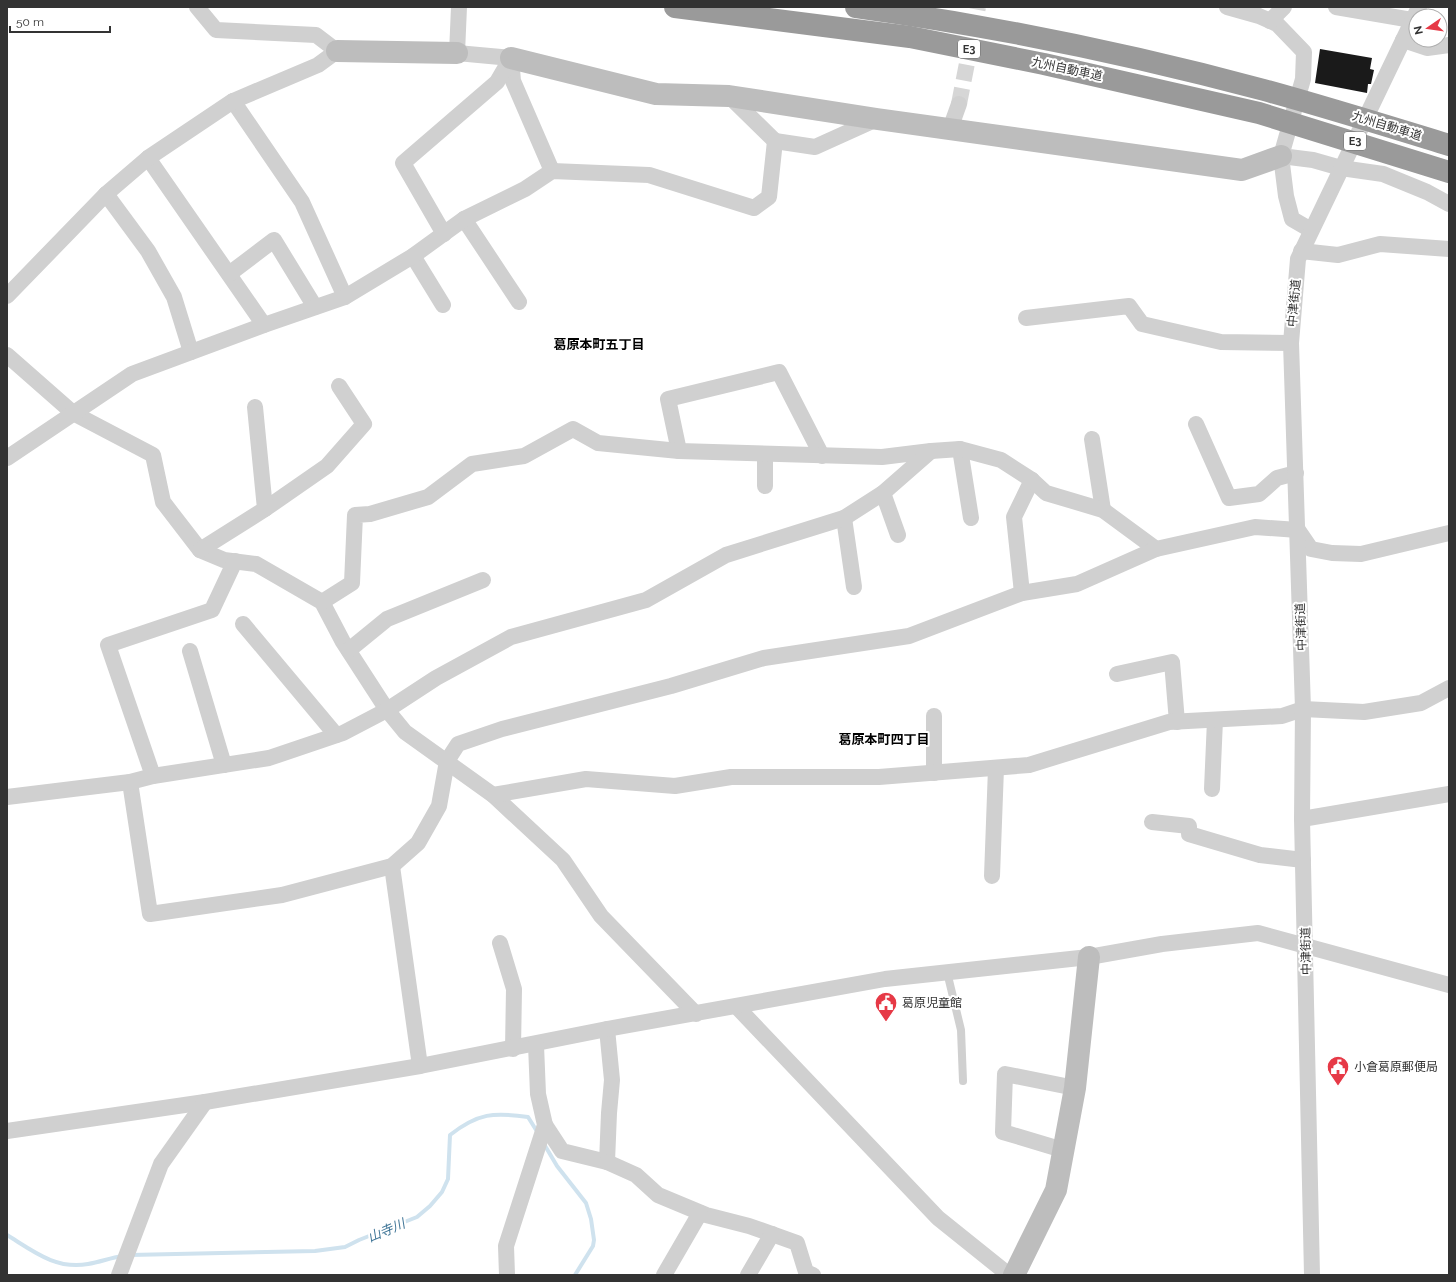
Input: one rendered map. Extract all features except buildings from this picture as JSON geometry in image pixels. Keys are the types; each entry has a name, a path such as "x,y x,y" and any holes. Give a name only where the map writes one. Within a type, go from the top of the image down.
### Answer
{"highway":[{"name":"九州自動車道","path":"676,7 910,37 1059,67 1259,113 1449,172"},
{"name":"九州自動車道","path":"856,7 1047,40 1172,67 1264,90 1449,145"}],"street":[{"path":"197,7 216,30 316,35 337,51 458,53 511,58 656,94 730,96 877,119 1242,170 1281,156 1313,160 1341,168 1383,174 1427,192 1449,204"},
{"path":"458,53 459,7"},
{"path":"1227,7 1260,16 1276,24 1304,52 1304,79 1281,156 1286,196 1292,219 1311,230"},
{"path":"1270,21 1284,7"},
{"path":"1336,7 1408,13"},
{"name":"中津街道","path":"1312,1275 1306,946 1302,819 1304,709 1291,343 1298,258 1408,29"},
{"path":"1403,40 1427,48 1449,46"},
{"path":"7,296 106,194 148,158 233,101 318,65 337,51"},
{"path":"511,58 513,81 552,171"},
{"path":"444,234 403,164 497,82 511,58"},
{"path":"730,96 775,141 815,147 877,119"},
{"path":"233,101 302,202 345,297"},
{"path":"950,129 958,104"},
{"path":"7,458 132,374 264,325 345,297 413,256 464,219 525,189 552,171 649,174 754,208 769,197 775,141"},
{"path":"148,158 264,325"},
{"path":"106,194 148,251 174,297 191,352"},
{"path":"464,219 519,302"},
{"path":"229,274 274,240 315,307"},
{"path":"1301,252 1338,254 1380,244 1449,250"},
{"path":"413,256 443,305"},
{"path":"1026,318 1129,306 1142,324 1221,342 1291,343"},
{"path":"7,355 73,413 153,455 163,502 200,550 224,560 256,564 322,602 349,650 387,710 405,732 493,794 563,860 601,916 696,1014"},
{"path":"679,451 668,399 779,372 822,456"},
{"path":"200,550 265,509 328,466 364,424 339,386"},
{"path":"255,407 265,509"},
{"path":"1196,424 1229,498 1259,494 1277,478 1296,473"},
{"path":"322,602 352,583 355,515 370,514 428,497 472,464 524,456 573,429 598,443 679,451 882,458 931,450 960,449 1001,460 1032,480 1046,493 1103,510 1156,549"},
{"path":"1092,439 1103,510"},
{"path":"960,449 971,518"},
{"path":"7,797 130,782 153,776 269,758 336,735 387,710 436,678 512,636 646,600 726,555 844,518 884,493 931,450"},
{"path":"765,455 765,486"},
{"path":"1022,593 1014,517 1032,480"},
{"path":"884,493 898,535"},
{"path":"844,518 854,587"},
{"path":"130,782 150,914 282,895 392,866 418,843 440,806 447,761 458,744 502,729 671,686 764,658 909,636 1022,593 1077,584 1156,549 1255,527 1298,530 1311,549 1332,553 1361,554 1449,533"},
{"path":"153,776 108,645 212,610 235,561"},
{"path":"349,650 387,619 483,580"},
{"path":"243,624 336,735"},
{"path":"190,651 224,765"},
{"path":"1117,674 1172,662 1177,722"},
{"path":"493,794 586,778 675,786 731,778 879,777 1029,765 1169,722 1282,716 1304,709 1364,712 1421,703 1449,688"},
{"path":"934,716 934,773"},
{"path":"1212,789 1215,720"},
{"path":"992,876 996,768"},
{"path":"1302,819 1449,794"},
{"path":"1152,822 1189,826 1189,834 1260,856 1303,860"},
{"path":"392,866 420,1066"},
{"path":"7,1131 205,1102 420,1066 536,1045 607,1029 737,1007 884,979 1090,957 1162,944 1258,933 1449,985"},
{"path":"500,943 514,989 513,1049"},
{"path":"1014,1275 1056,1190 1075,1088 1090,957"},
{"path":"737,1007 938,1218 1009,1275"},
{"path":"607,1029 612,1080 608,1113 608,1162"},
{"path":"536,1045 538,1094 544,1126 562,1151 608,1162 636,1175 658,1195 700,1213 749,1226 797,1243 806,1272 813,1275"},
{"path":"1064,1150 1003,1132 1005,1074 1075,1088"},
{"path":"121,1270 161,1164 205,1102"},
{"path":"507,1275 506,1246 544,1126"},
{"path":"664,1275 700,1213"},
{"path":"748,1275 772,1234"}],"lane":[{"path":"947,972 960,1030 963,1081"}],"waterway":[{"name":"山寺川","path":"130,1255 315,1251 345,1247 417,1217 430,1206 442,1192 448,1179 450,1135 469,1122 478,1118 496,1115 528,1117 538,1133"},
{"name":"山寺川","path":"544,1144 557,1166 586,1203 591,1219 594,1240 593,1246 575,1275"},
{"name":"山寺川","path":"7,1235 36,1253 55,1262 76,1265 88,1264 122,1256"}],"tunnel":[{"path":"959,104 978,7"}],"place":[{"name":"葛原児童館","path":"886,1022"},
{"name":"小倉葛原郵便局","path":"1338,1086"}],"district":[{"name":"葛原本町五丁目","path":"599,344"},
{"name":"葛原本町四丁目","path":"884,739"}]}
